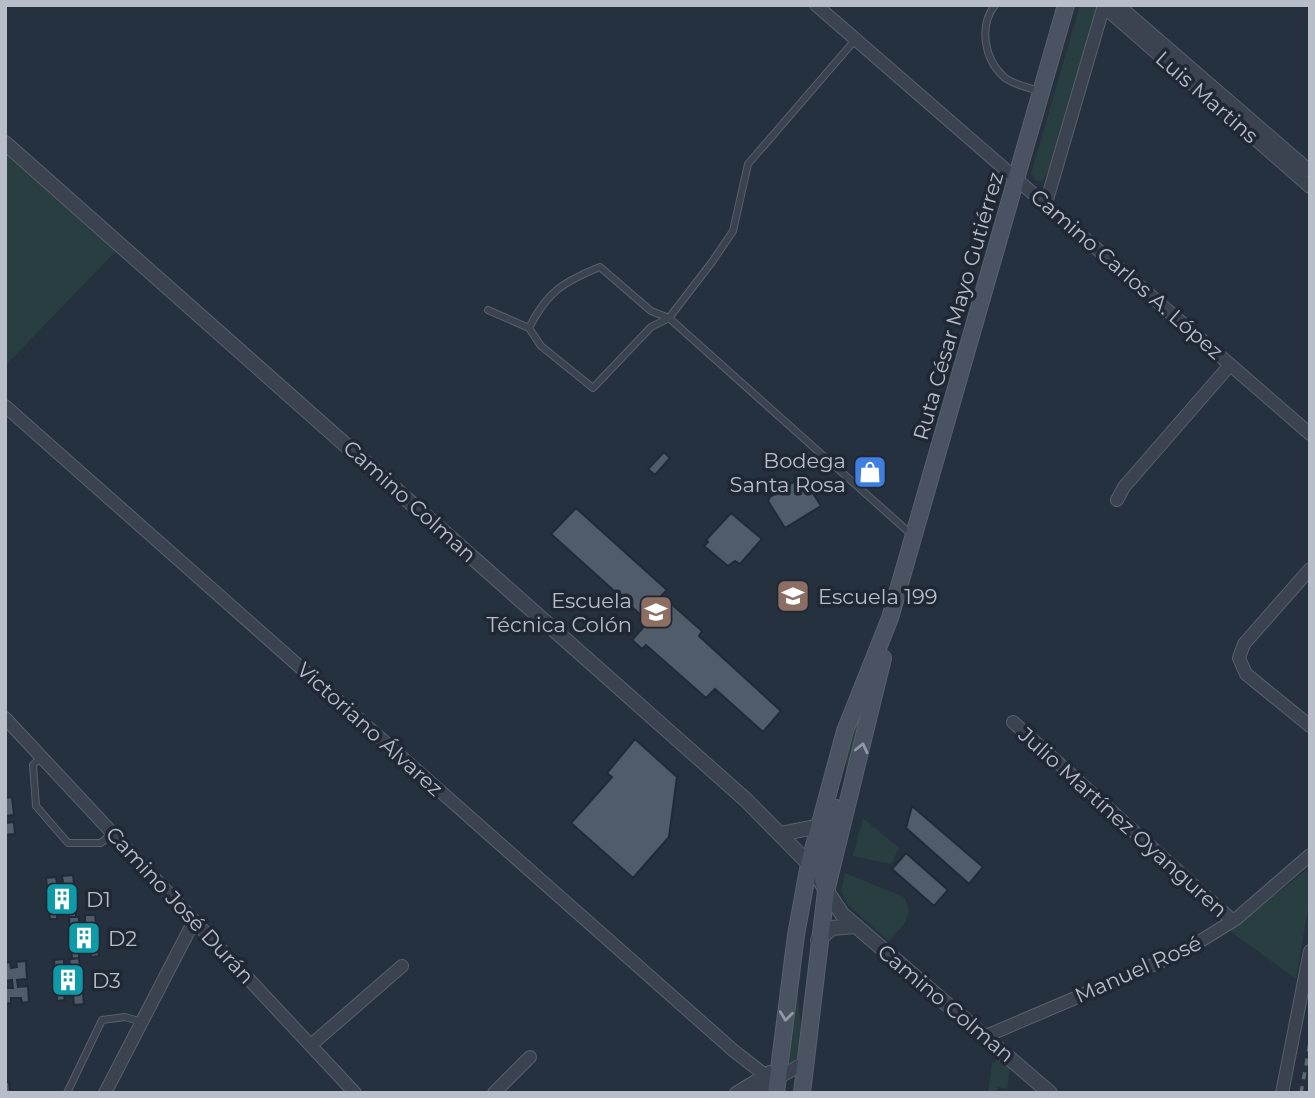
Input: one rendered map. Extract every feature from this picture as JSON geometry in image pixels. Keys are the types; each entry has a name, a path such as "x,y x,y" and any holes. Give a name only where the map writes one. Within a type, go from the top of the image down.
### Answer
{"main road":[{"name":"Ruta César Mayo Gutiérrez","path":"818,910 826,891 821,865 820,826 853,711 890,618 1066,5"},
{"name":"Ruta César Mayo Gutiérrez","path":"775,1078 798,923 821,865 879,680 890,618"},
{"path":"802,1093 818,940 818,910 814,884 841,786 838,761"},
{"path":"808,1027 802,988 818,910"}],"street":[{"name":"Camino Carlos A. López","path":"816,5 1310,434"},
{"name":"Luis Martins","path":"1118,5 1310,171"},
{"name":"Luis Martins","path":"1104,6 1310,187"},
{"path":"1046,203 1104,6"},
{"name":"Camino Colman","path":"5,143 631,696 780,834 821,865 826,891 842,914 1050,1093"},
{"path":"1117,500 1124,487 1230,365"},
{"name":"Victoriano Álvarez","path":"5,406 734,1051 775,1078"},
{"path":"1310,569 1244,644 1240,661 1246,674 1310,726"},
{"name":"Camino José Durán","path":"5,718 355,1093"},
{"name":"Julio Martínez Oyanguren","path":"1013,722 1233,921"},
{"path":"780,834 820,826"},
{"name":"Manuel Rosé","path":"986,1036 1181,953 1233,921 1310,855"},
{"path":"798,923 818,910 842,914"},
{"path":"106,1093 194,921"},
{"path":"818,940 832,928 855,926"},
{"path":"1282,1093 1310,951"},
{"path":"311,1045 402,966"},
{"name":"Victoriano Álvarez","path":"734,1051 748,1072 750,1089"},
{"path":"494,1093 530,1057"},
{"path":"736,1093 804,1063"}],"lane":[{"path":"995,5 986,30 985,48 1006,79 1042,92"},
{"path":"488,310 529,328 541,346 593,388 651,327 668,318 733,231 748,164 855,40"},
{"path":"529,328 542,302 566,281 600,267 651,311 668,318 914,536"},
{"path":"41,757 33,765 36,806 68,843 101,844 112,833"},
{"path":"67,1093 102,1020 125,1017 142,1021"}],"green space":[{"path":"1080,5 1099,5 1048,171 1042,181 1036,181 1031,174"},
{"path":"5,152 116,251 5,366"},
{"path":"864,708 845,785 847,750"},
{"path":"863,818 899,848 891,864 853,856"},
{"path":"1310,867 1310,897 1296,979 1230,931"},
{"path":"845,873 904,897 909,910 908,916 889,941 848,905 841,891"},
{"path":"804,935 798,996 801,1027 798,1057 789,1065"},
{"path":"1001,1060 1010,1068 1007,1089 998,1087 997,1093 988,1093 992,1064"}],"building":[{"path":"664,452 670,458 655,475 648,469"},
{"path":"800,478 804,479 821,506 785,528 768,501"},
{"path":"576,508 667,590 658,599 663,604 667,600 702,631 699,636 781,711 763,732 715,689 706,698 646,645 642,649 632,640 653,616 647,611 643,617 551,534"},
{"path":"731,513 762,539 740,564 735,561 728,566 704,546 708,542 706,540"},
{"path":"635,739 677,777 669,837 633,878 571,823 612,777 607,773"},
{"path":"12,797 14,815 5,816 5,798"},
{"path":"912,806 983,867 969,884 906,828"},
{"path":"14,822 15,834 5,835 5,823"},
{"path":"906,853 948,890 934,906 892,869"},
{"name":"D1","path":"73,875 75,894 64,895 65,902 75,901 76,917 69,917 68,913 57,914 57,919 50,919 48,904 59,903 58,896 48,897 46,878 56,877 57,883 63,882 62,876"},
{"name":"D2","path":"85,915 95,915 97,933 86,934 87,942 97,941 99,956 91,957 90,952 79,953 79,958 72,959 71,943 81,942 81,935 70,936 69,917 79,917 79,922 85,922"},
{"name":"D3","path":"79,958 81,976 71,976 72,984 82,983 84,1004 74,1005 73,995 64,995 65,1000 57,1001 56,985 66,984 65,977 55,978 54,960 64,959 64,965 70,964 69,959"},
{"path":"26,961 27,979 17,980 18,987 28,986 29,1002 22,1003 21,998 11,998 11,1003 5,1004 5,988 13,988 12,980 5,981 5,963 10,962 11,968 17,967 16,962"},
{"path":"5,1082 9,1082 10,1093 5,1093"}],"railway":[{"path":"1301,1093 1310,1043"}],"place":[{"name":"Bodega Santa Rosa","path":"870,472"},
{"name":"Escuela 199","path":"793,596"},
{"name":"Escuela Técnica Colón","path":"656,612"},
{"name":"D1","path":"62,899"},
{"name":"D2","path":"84,938"},
{"name":"D3","path":"68,980"}]}
